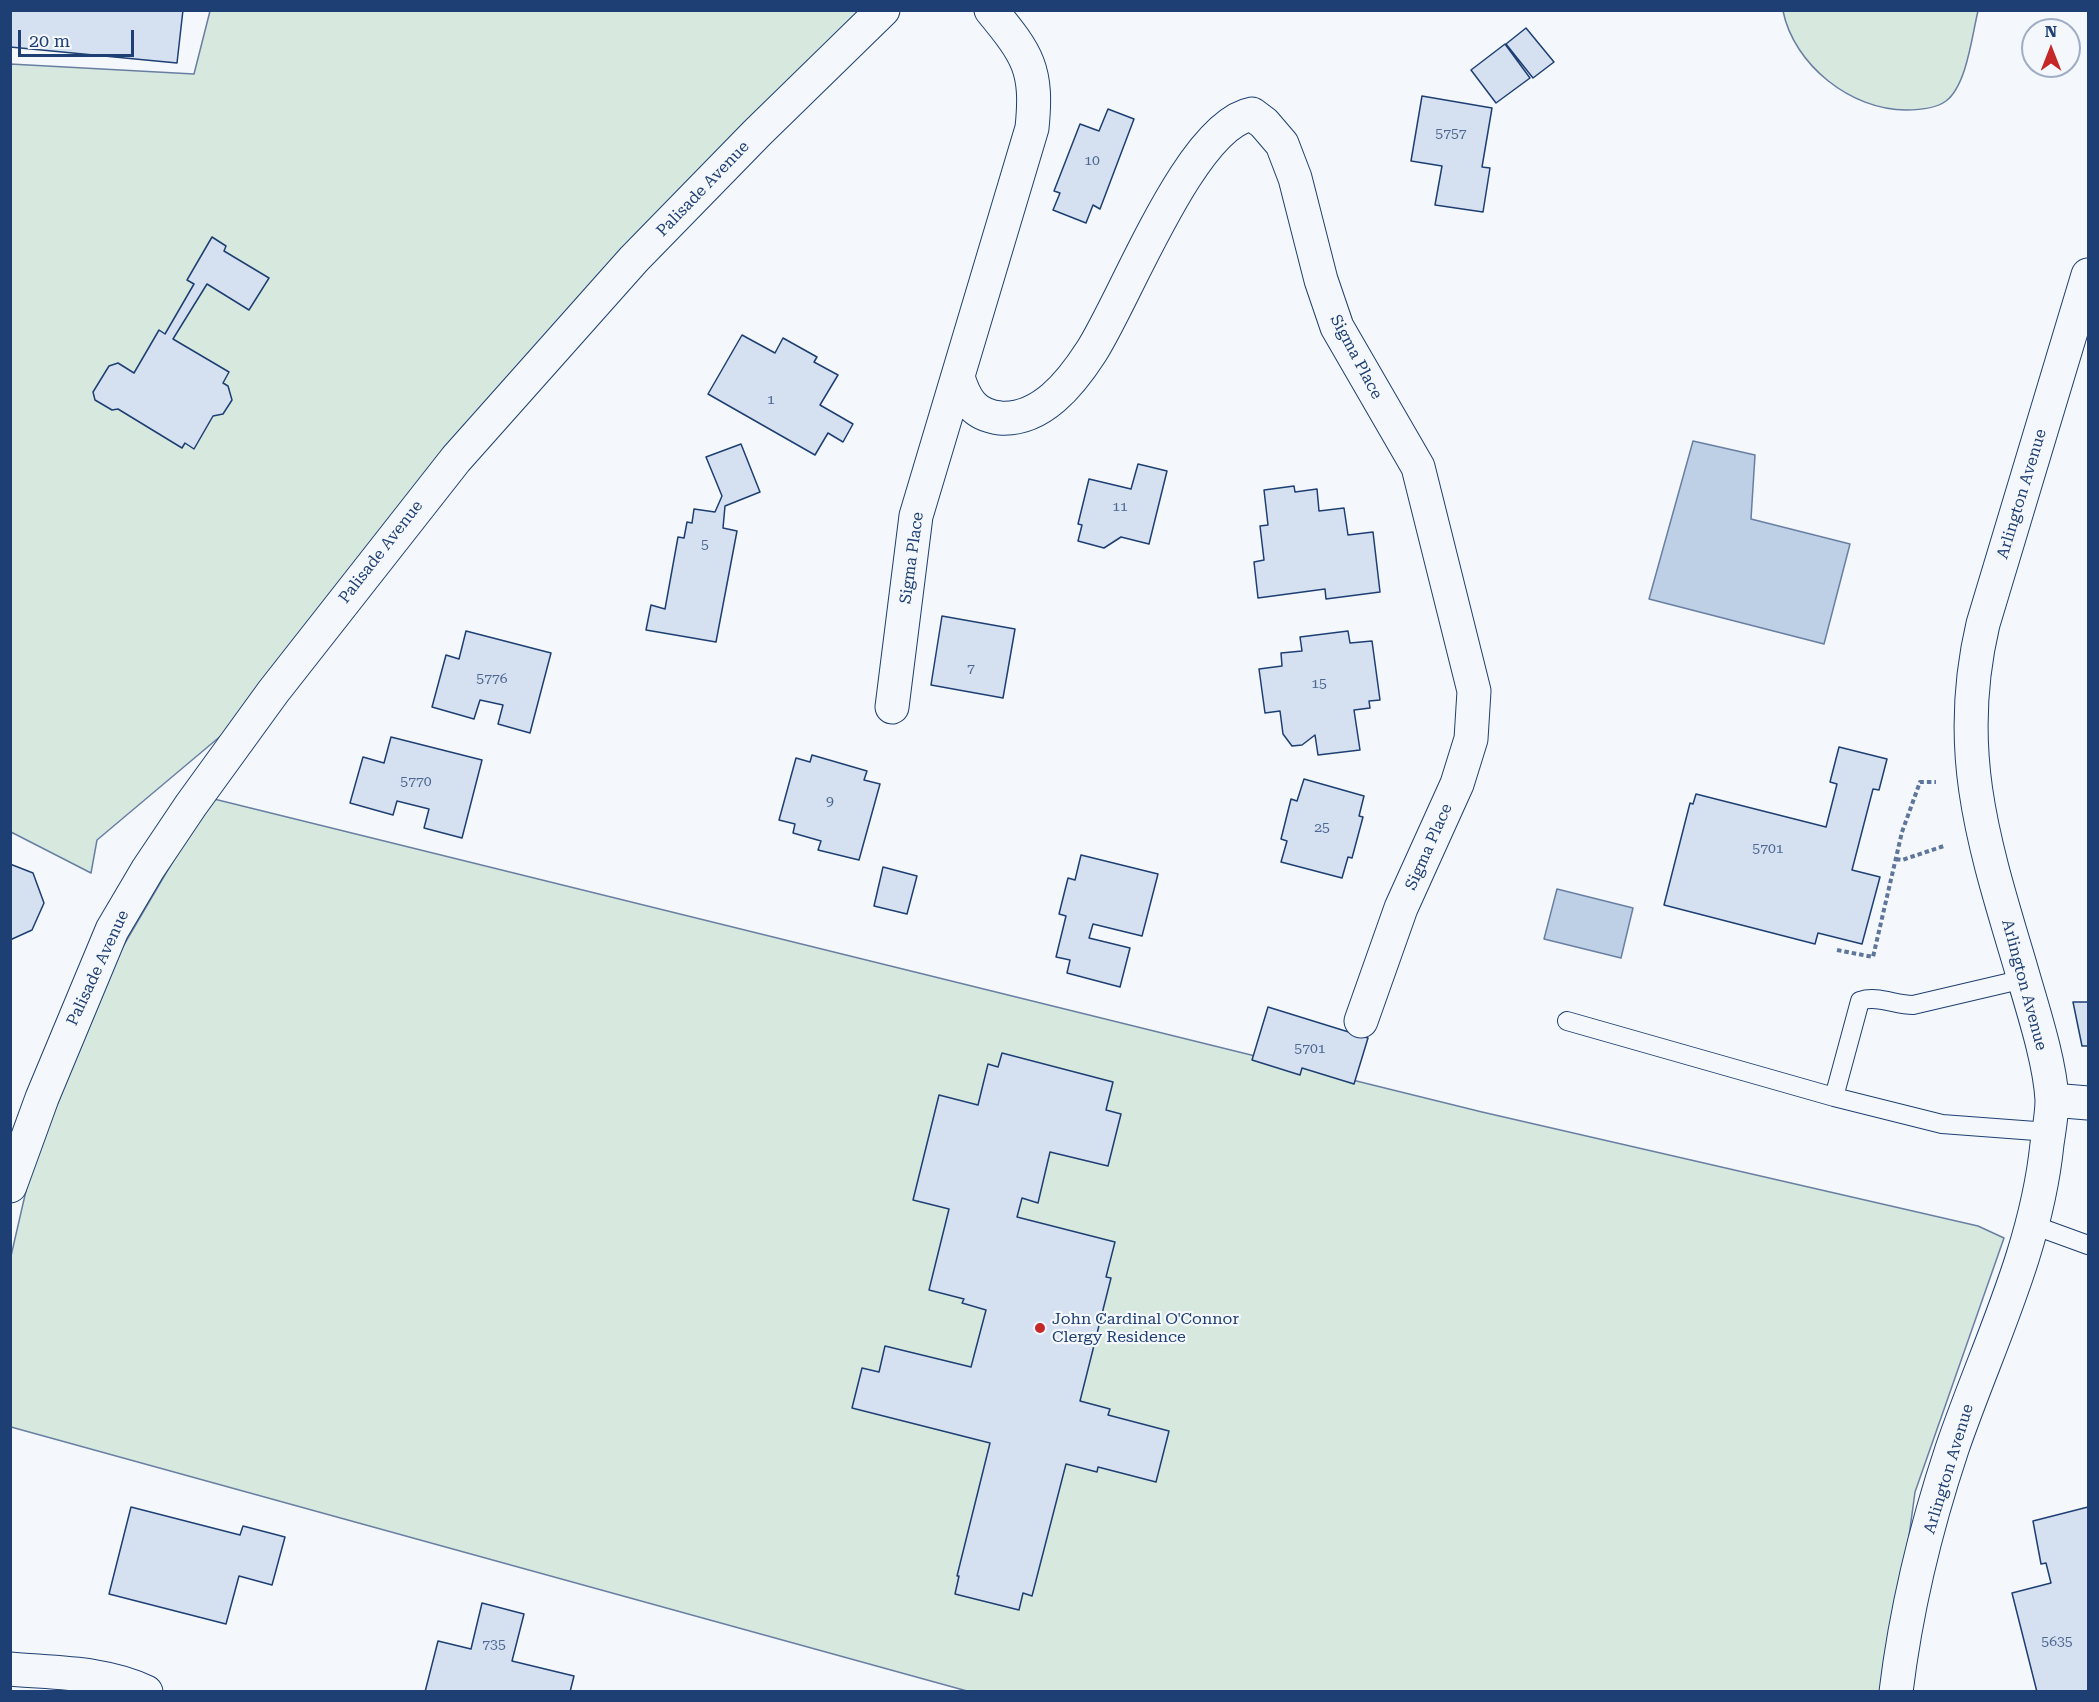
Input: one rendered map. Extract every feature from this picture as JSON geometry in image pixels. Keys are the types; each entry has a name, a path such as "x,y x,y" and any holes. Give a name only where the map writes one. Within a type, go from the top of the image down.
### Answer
{"street":[{"name":"Palisade Avenue","path":"10,1186 42,1098 112,930 185,814 273,692 423,498 588,311 749,141 883,10"},
{"name":"Sigma Place","path":"892,707 916,516 1032,128 1035,94 1030,66 1017,41 992,10"},
{"name":"Sigma Place","path":"958,377 970,404 991,417 1029,416 1055,397 1091,352 1168,205 1195,162 1223,130 1240,116 1252,114 1264,123 1282,144 1295,178 1321,280 1337,327 1418,467 1474,691 1471,739 1457,783 1401,908 1360,1021"},
{"name":"Arlington Avenue","path":"1896,1692 1932,1516 1968,1405 2011,1298 2033,1225 2044,1174 2052,1100 2039,1035 1985,842 1975,795 1970,760 1973,666 1983,624 2088,275"},
{"path":"2052,1100 2088,1103"},
{"path":"10,1669 98,1678 135,1686 146,1692"}],"lane":[{"path":"1834,1097 1860,1001 1876,998 1899,1005 1913,1005 2024,979"},
{"path":"1567,1021 1834,1097 1942,1124 2049,1132"},
{"path":"2033,1225 2088,1245"}],"path":[{"path":"1837,950 1873,957 1902,832 1920,782 1936,782"},
{"path":"1896,859 1902,860 1944,846"}],"shaded area":[{"path":"1783,10 1978,11 1964,72 1953,94 1937,106 1906,110 1885,108 1865,102 1828,81 1799,49 1789,31"},
{"path":"210,11 883,11 757,133 273,692 97,840 91,873 11,832 10,64 194,74"},
{"path":"210,798 1482,1112 1978,1226 2004,1238 1915,1492 1888,1691 967,1691 11,1427 11,1256 31,1169 115,960"}],"water":[{"path":"1693,441 1755,455 1751,519 1850,544 1824,644 1649,599"},
{"path":"1557,889 1633,908 1621,958 1544,939"}],"building":[{"path":"10,10 183,10 177,63 10,47"},
{"path":"1526,28 1554,62 1533,78 1506,44"},
{"path":"1505,44 1530,78 1496,103 1471,70"},
{"path":"1422,96 1492,108 1482,167 1490,168 1483,212 1435,205 1442,166 1411,161"},
{"path":"1108,109 1134,119 1100,209 1093,205 1086,223 1053,210 1060,193 1054,191 1080,124 1099,131"},
{"path":"212,237 226,246 224,251 269,278 249,310 207,284 173,339 229,372 223,383 228,386 232,400 223,414 213,416 194,449 185,443 182,448 118,409 112,410 95,400 93,392 109,366 118,363 134,373 159,330 165,334 194,284 187,280"},
{"path":"742,335 775,353 783,338 817,357 814,362 838,375 820,405 853,424 843,442 828,433 815,455 708,394"},
{"path":"741,444 760,492 725,506 723,528 737,531 716,642 646,630 651,605 665,609 678,537 684,538 687,522 692,523 694,509 715,512 722,496 706,457"},
{"path":"1138,464 1167,471 1149,544 1121,537 1104,548 1078,541 1082,525 1078,524 1089,479 1131,489"},
{"path":"1294,486 1295,492 1317,489 1319,511 1344,508 1348,535 1373,532 1380,592 1326,599 1325,589 1258,598 1254,562 1264,560 1260,526 1268,525 1264,490"},
{"path":"942,616 1015,629 1003,698 931,685"},
{"path":"466,631 551,653 530,733 498,724 503,705 480,700 474,719 432,707 446,655 459,659"},
{"path":"1348,631 1350,643 1372,641 1380,700 1369,701 1370,708 1354,710 1360,750 1318,755 1315,735 1302,745 1292,746 1283,734 1280,711 1265,713 1259,669 1282,666 1281,653 1302,651 1300,637"},
{"path":"391,737 482,760 462,838 424,828 429,809 397,801 393,815 350,803 363,757 384,763"},
{"path":"1839,747 1887,759 1879,790 1873,789 1852,870 1880,877 1862,944 1818,933 1815,944 1664,905 1690,803 1693,804 1696,794 1826,827 1837,784 1830,782"},
{"path":"812,755 867,771 864,780 880,784 859,860 818,850 821,841 793,833 795,824 779,820 796,758 810,762"},
{"path":"1304,779 1364,796 1359,816 1363,817 1352,858 1348,857 1342,878 1281,862 1287,841 1281,839 1291,799 1297,801"},
{"path":"1081,855 1158,874 1142,936 1093,924 1089,938 1130,948 1120,987 1067,973 1070,960 1056,957 1066,916 1059,914 1068,878 1075,880"},
{"path":"10,864 33,873 44,903 32,930 10,940"},
{"path":"883,867 917,876 907,914 874,906"},
{"path":"2073,1002 2088,1002 2088,1046 2082,1046"},
{"path":"1268,1007 1368,1038 1354,1084 1302,1068 1300,1075 1252,1060"},
{"name":"John Cardinal O'Connor Clergy Residence","path":"1002,1053 1113,1082 1106,1110 1121,1114 1108,1166 1050,1152 1038,1203 1022,1198 1017,1217 1115,1242 1106,1277 1111,1278 1080,1401 1110,1409 1108,1415 1169,1431 1156,1482 1098,1467 1097,1472 1066,1464 1032,1596 1023,1593 1019,1610 955,1594 959,1576 957,1576 990,1443 852,1408 862,1368 879,1372 885,1346 971,1367 986,1310 962,1303 964,1299 929,1290 949,1209 913,1200 939,1095 978,1105 988,1064 998,1067"},
{"path":"131,1507 240,1535 243,1526 285,1537 272,1585 239,1576 226,1624 109,1594"},
{"path":"2088,1507 2088,1692 2037,1692 2012,1593 2051,1583 2046,1563 2041,1564 2033,1521"},
{"path":"482,1603 524,1614 512,1661 574,1676 570,1692 425,1692 438,1641 471,1649"}],"place":[{"name":"John Cardinal O'Connor Clergy Residence","path":"1040,1328"}]}
